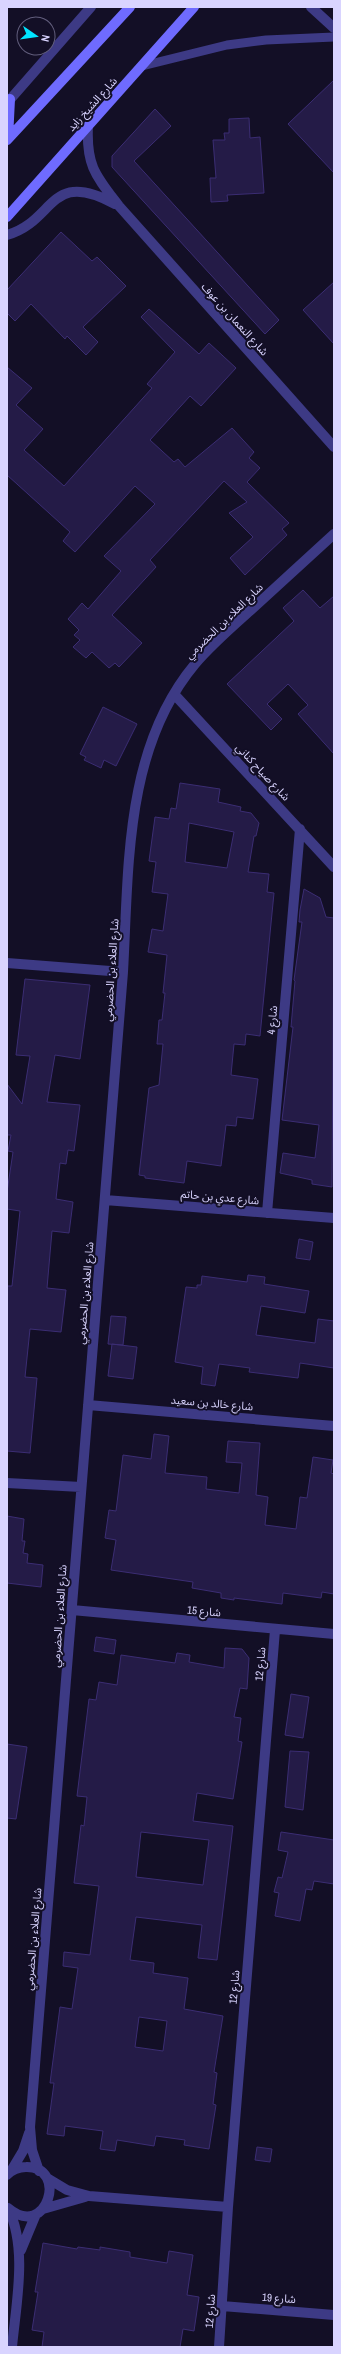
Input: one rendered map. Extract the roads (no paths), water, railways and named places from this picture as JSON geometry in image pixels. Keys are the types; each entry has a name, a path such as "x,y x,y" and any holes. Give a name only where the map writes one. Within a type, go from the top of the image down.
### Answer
{"main road":[{"path":"8,140 130,7"},
{"name":"شارع الشيخ زايد","path":"7,218 194,7"},
{"path":"8,140 9,101"}],"street":[{"path":"9,101 91,7"},
{"path":"312,7 334,28"},
{"name":"شارع النعمان بن عوف","path":"88,126 89,157 94,173 119,206 334,448"},
{"name":"شارع النعمان بن عوف","path":"7,235 24,229 50,202 65,194 82,192 94,195 119,206"},
{"name":"شارع العلاء بن الحضرمي","path":"39,2171 32,2150 30,2127 123,972 134,807 149,749 174,694 195,664 211,647 334,534"},
{"name":"شارع صياح كناني","path":"174,694 334,867"},
{"name":"شارع 4","path":"267,1213 300,829"},
{"path":"7,963 123,972"},
{"name":"شارع عدي بن حاتم","path":"104,1200 334,1218"},
{"name":"شارع خالد بن سعيد","path":"88,1405 334,1426"},
{"path":"7,1483 81,1488"},
{"name":"شارع 15","path":"72,1610 275,1630 334,1634"},
{"name":"شارع 12","path":"219,2347 228,2207 275,1630"},
{"name":"شارع العلاء بن الحضرمي","path":"8,2174 23,2151 30,2127"},
{"path":"8,2174 20,2167 30,2167 39,2171 47,2178 67,2190 89,2196 228,2207"},
{"path":"19,2256 26,2234 50,2195 47,2178"},
{"path":"8,2208 21,2215 39,2211 65,2201 89,2196"},
{"path":"8,2208 15,2221 19,2256 12,2347"},
{"name":"شارع 19","path":"222,2306 334,2314"}],"lane":[{"path":"142,66 227,45 266,40 334,37"}]}
